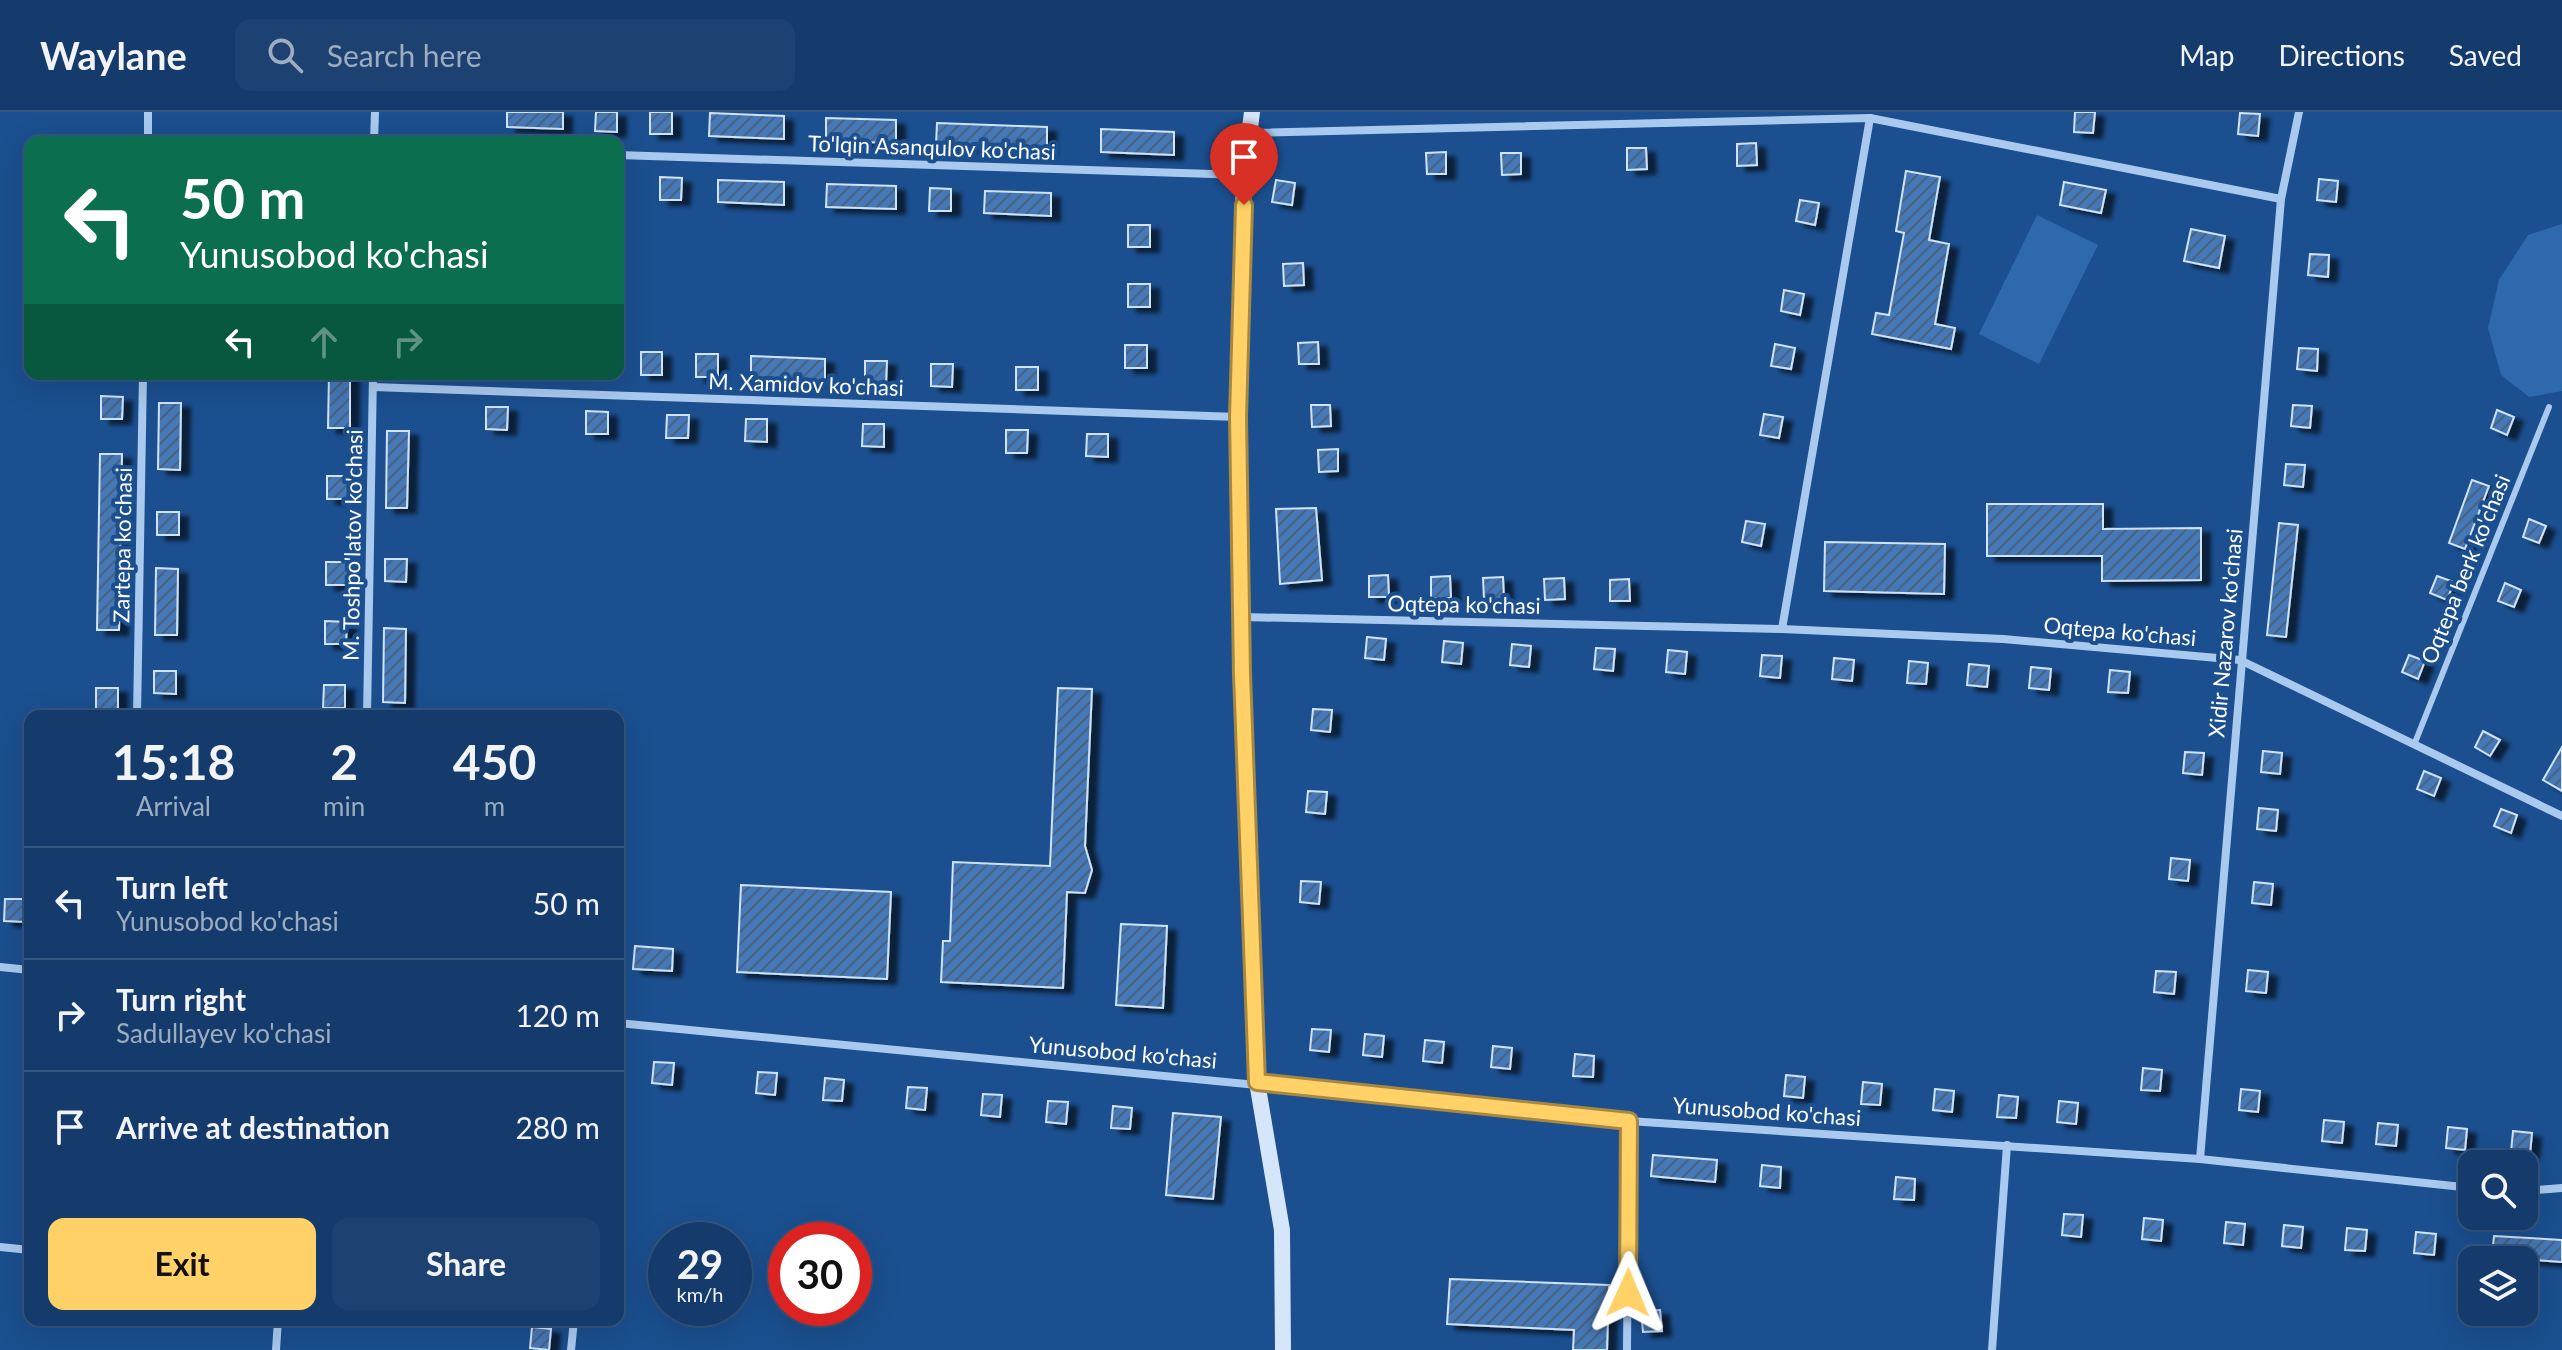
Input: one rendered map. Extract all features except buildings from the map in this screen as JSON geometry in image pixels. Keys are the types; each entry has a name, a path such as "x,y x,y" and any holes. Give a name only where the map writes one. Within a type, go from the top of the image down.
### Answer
{"main road":[{"path":"1252,112 1244,175 1238,417 1242,617 1257,1082 1282,1230 1283,1350"}],"street":[{"path":"148,112 148,136"},
{"path":"374,136 375,112"},
{"name":"Xidir Nazarov ko'chasi","path":"2200,1159 2281,199 2299,112"},
{"path":"1249,133 1870,118 2281,199"},
{"path":"1782,629 1870,118"},
{"name":"To'lqin Asanqulov ko'chasi","path":"624,155 1244,175"},
{"name":"Zartepa ko'chasi","path":"137,710 143,380"},
{"name":"M. Toshpo'latov ko'chasi","path":"367,710 373,380"},
{"name":"M. Xamidov ko'chasi","path":"373,387 1238,417"},
{"name":"Oqtepa ko'chasi","path":"1242,617 1782,629 2003,639 2240,660 2562,816"},
{"path":"0,967 24,969"},
{"name":"Yunusobod ko'chasi","path":"624,1024 1257,1082 1629,1121 2200,1159 2458,1187"},
{"path":"1627,1350 1629,1121"},
{"path":"1992,1350 2007,1145"},
{"path":"2538,1190 2562,1188"},
{"path":"0,1247 24,1249"},
{"path":"276,1350 278,1326"},
{"path":"571,1350 573,1326"}],"lane":[{"name":"Oqtepa berk ko'chasi","path":"2414,745 2549,407"}],"shaded area":[{"path":"2037,215 2098,245 2039,364 1979,334"},
{"path":"2562,224 2562,391 2529,397 2501,375 2488,328 2499,280 2528,235"}],"route":[{"path":"1244,205 1238,417 1242,674 1257,1082 1629,1121 1628,1293"}]}
